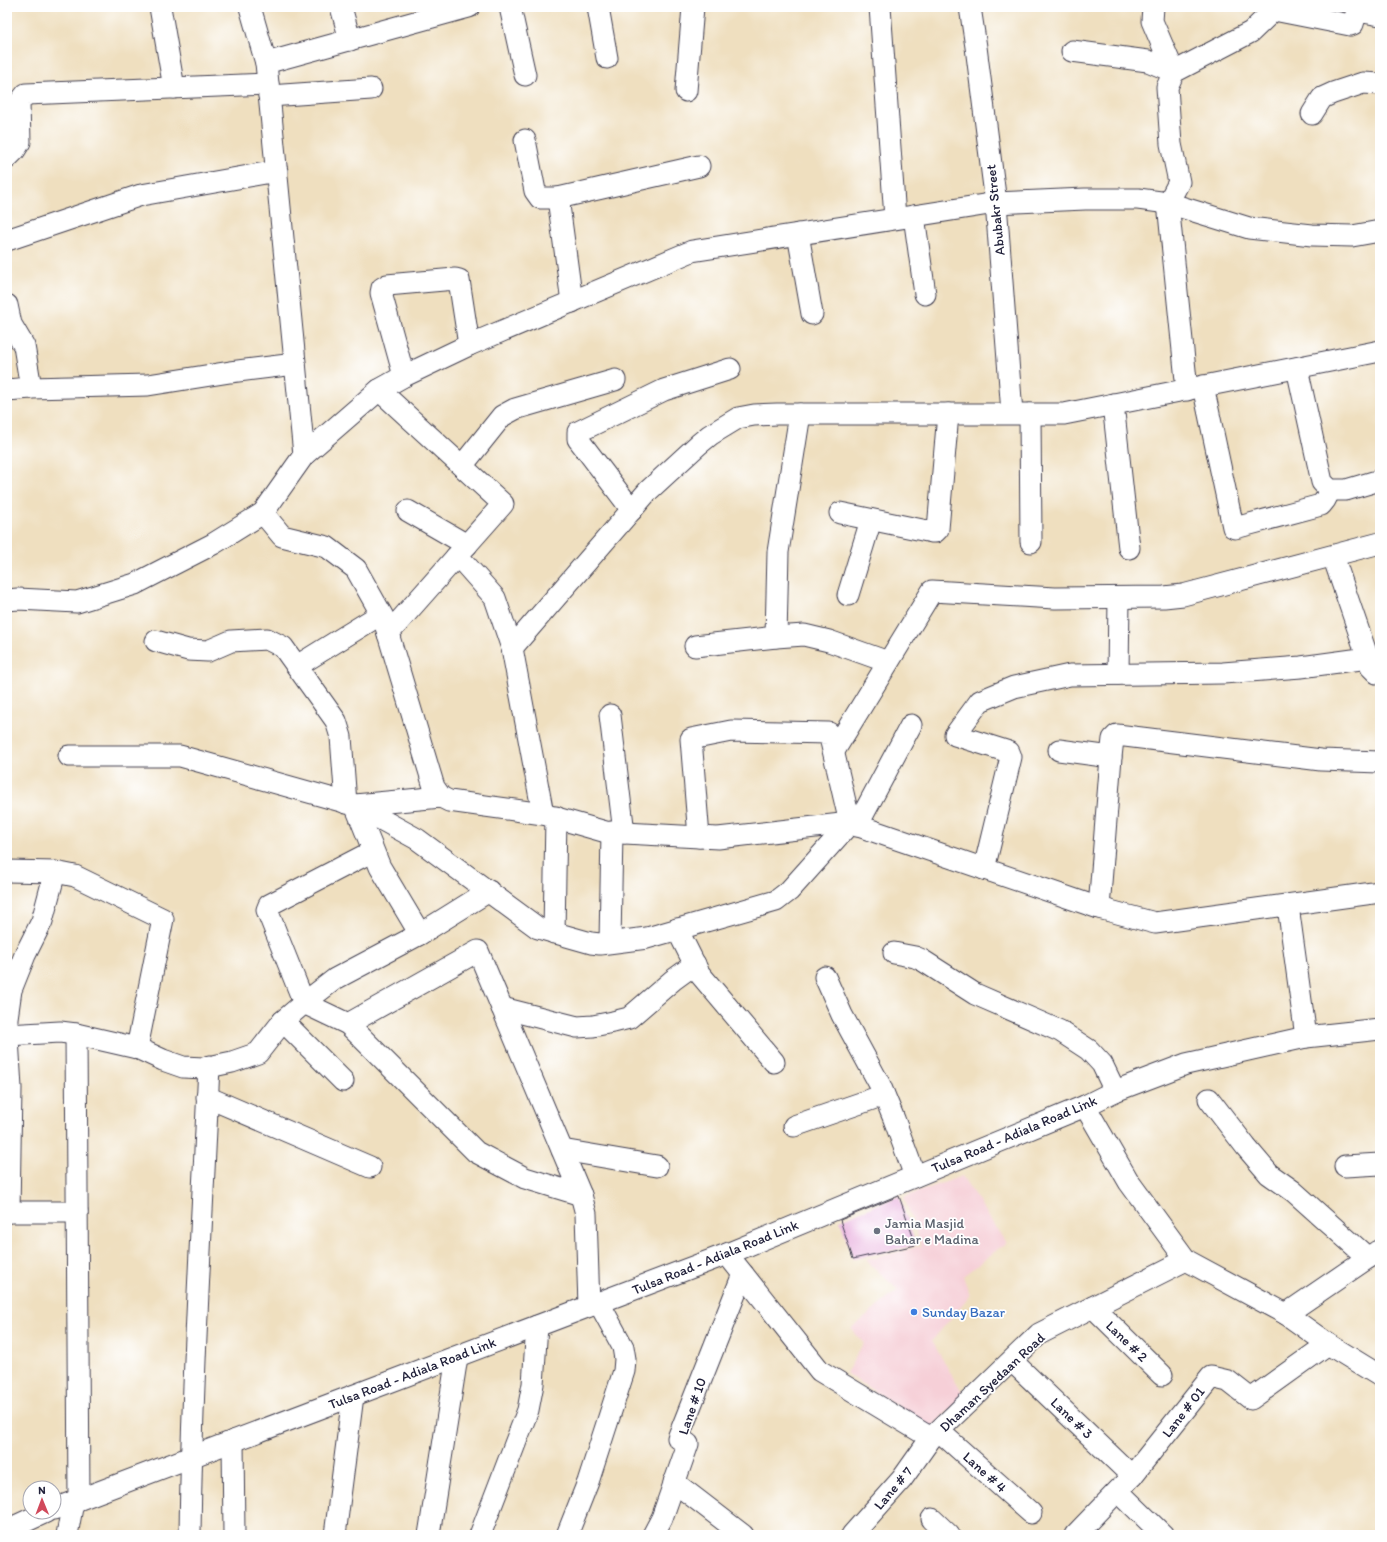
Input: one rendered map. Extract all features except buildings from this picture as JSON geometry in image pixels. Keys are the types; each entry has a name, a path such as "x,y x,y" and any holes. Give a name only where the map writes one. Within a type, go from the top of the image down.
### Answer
{"street":[{"path":"160,7 174,88"},
{"path":"250,7 266,63 304,455"},
{"path":"341,7 350,40"},
{"path":"266,63 350,40 427,13 469,7"},
{"path":"510,7 525,75"},
{"path":"598,7 607,58"},
{"path":"686,91 693,7"},
{"path":"880,7 904,217 925,294"},
{"name":"Abubakr Street","path":"970,7 996,203 1021,414 1031,542"},
{"path":"1153,7 1152,21 1174,72"},
{"path":"1330,490 1326,500 1321,505 1235,528 1231,525 1195,388 1168,203 1179,182 1171,144 1167,87 1174,72 1251,32 1275,8 1350,25 1353,24 1356,14 1363,12 1380,15"},
{"path":"1072,51 1148,61 1174,72"},
{"path":"1312,114 1322,98 1333,93 1363,83 1380,84"},
{"path":"7,158 20,142 20,103 26,94 174,88 269,90 371,89"},
{"path":"525,140 535,191 540,198 558,198 699,166"},
{"path":"7,240 141,195 276,171"},
{"path":"558,198 572,302"},
{"path":"7,600 18,599 77,602 136,584 213,544 263,513 304,455 379,390 404,376 469,345 692,251 996,203 1100,199 1138,199 1168,203 1249,228 1312,235 1352,236 1380,231"},
{"path":"798,234 812,314"},
{"path":"404,376 381,294 382,288 388,285 455,279 460,280 469,345"},
{"path":"7,306 11,324 24,346 31,388"},
{"path":"512,648 648,490 710,435 738,418 754,415 800,414 1064,414 1380,351"},
{"path":"7,390 148,385 230,372 295,364"},
{"path":"1296,368 1322,482 1330,490 1346,490 1380,480"},
{"path":"632,510 578,439 578,432 664,390 730,369"},
{"path":"462,466 502,416 515,409 615,380"},
{"path":"297,666 385,624 462,551 503,504 379,390"},
{"path":"1113,404 1130,548"},
{"path":"776,637 778,552 800,414"},
{"path":"840,513 935,532 938,529 948,414"},
{"path":"408,511 462,551 465,564 495,598 512,648 550,816 554,933"},
{"path":"263,513 282,536 328,547 356,569 385,624 434,787 441,797 449,801 550,816 606,832 618,833 718,838 854,824 1099,908 1155,923 1288,906 1380,892"},
{"path":"848,595 871,520"},
{"path":"834,751 932,591 1055,598 1164,597 1183,595 1380,543"},
{"path":"984,869 1011,757 1009,752 954,735 980,701 1014,687 1070,674 1223,673 1309,666 1374,666 1333,556"},
{"path":"1118,674 1119,598"},
{"path":"695,646 804,635 829,641 888,662"},
{"path":"156,641 188,650 208,651 231,642 267,639 283,647 336,721 341,737 351,804 380,867 420,934"},
{"path":"610,715 618,833 610,942"},
{"path":"69,756 180,756 351,804 417,839 538,928 591,943 647,938 776,901 789,891 854,824 911,725"},
{"path":"699,837 690,739 731,730 829,733 854,824"},
{"path":"1099,908 1111,757 1116,735 1321,760 1380,762"},
{"path":"1059,750 1111,757"},
{"path":"351,804 441,797"},
{"path":"373,851 269,904 267,910 304,1002 348,1024 476,1152 525,1178 581,1195"},
{"path":"7,871 55,872 75,876 163,919 137,1048"},
{"path":"55,872 42,921 25,955 11,990 7,1027 11,1088 8,1212 77,1212"},
{"path":"7,1027 76,1034 137,1048 183,1067 209,1066 232,1062 258,1053 283,1021 304,1002 335,979 420,934 489,891"},
{"path":"1288,906 1306,1037"},
{"path":"676,929 699,973 774,1062"},
{"path":"348,1024 478,951 581,1195 586,1214 594,1304 623,1347 625,1359 624,1371 588,1482 567,1535"},
{"path":"894,953 915,957 922,960 975,994 1060,1031 1089,1050 1102,1064 1115,1091"},
{"path":"502,1008 577,1027 593,1026 613,1022 629,1018 673,980 695,964"},
{"path":"825,977 842,1015 884,1095 915,1176"},
{"path":"283,1021 343,1081"},
{"name":"Tulsa Road - Adiala Road Link","path":"69,1503 727,1254 1085,1106 1115,1091 1186,1064 1306,1037 1380,1029"},
{"path":"68,1535 77,1212 76,1034"},
{"path":"190,1535 191,1457 209,1066"},
{"path":"794,1126 884,1095"},
{"path":"208,1097 370,1167"},
{"path":"1209,1099 1269,1174 1374,1254 1286,1314"},
{"path":"1085,1106 1129,1182 1186,1260 1286,1314 1328,1344 1380,1376"},
{"path":"562,1150 657,1166"},
{"path":"1345,1166 1380,1164"},
{"name":"Dhaman Syedaan Road","path":"727,1254 820,1371 935,1434 1039,1334 1186,1260"},
{"name":"Lane # 10","path":"653,1535 662,1518 688,1444 678,1438 743,1274"},
{"name":"Lane # 2","path":"1093,1307 1162,1375"},
{"path":"480,1535 528,1410 533,1384 537,1326"},
{"name":"Lane # 01","path":"1075,1535 1132,1476 1210,1377 1228,1380 1251,1399 1328,1344"},
{"path":"429,1535 456,1357"},
{"name":"Lane # 3","path":"1012,1361 1132,1476"},
{"path":"335,1535 353,1396"},
{"name":"Lane # 4","path":"935,1434 1031,1513"},
{"name":"Lane # 7","path":"852,1535 902,1479 935,1434"},
{"path":"233,1441 234,1535"},
{"path":"674,1482 743,1535"},
{"path":"1118,1491 1163,1535"},
{"path":"932,1519 949,1535"},
{"path":"7,1530 29,1520"}],"shaded area":[{"name":"Sunday Bazar","path":"962,1176 1006,1243 963,1276 970,1295 932,1341 964,1396 931,1428 846,1373 864,1343 851,1329 898,1290 866,1260 921,1246 904,1197"}],"place":[{"name":"Jamia Masjid Bahar e Madina","path":"877,1231"},
{"name":"Sunday Bazar","path":"914,1312"}]}
